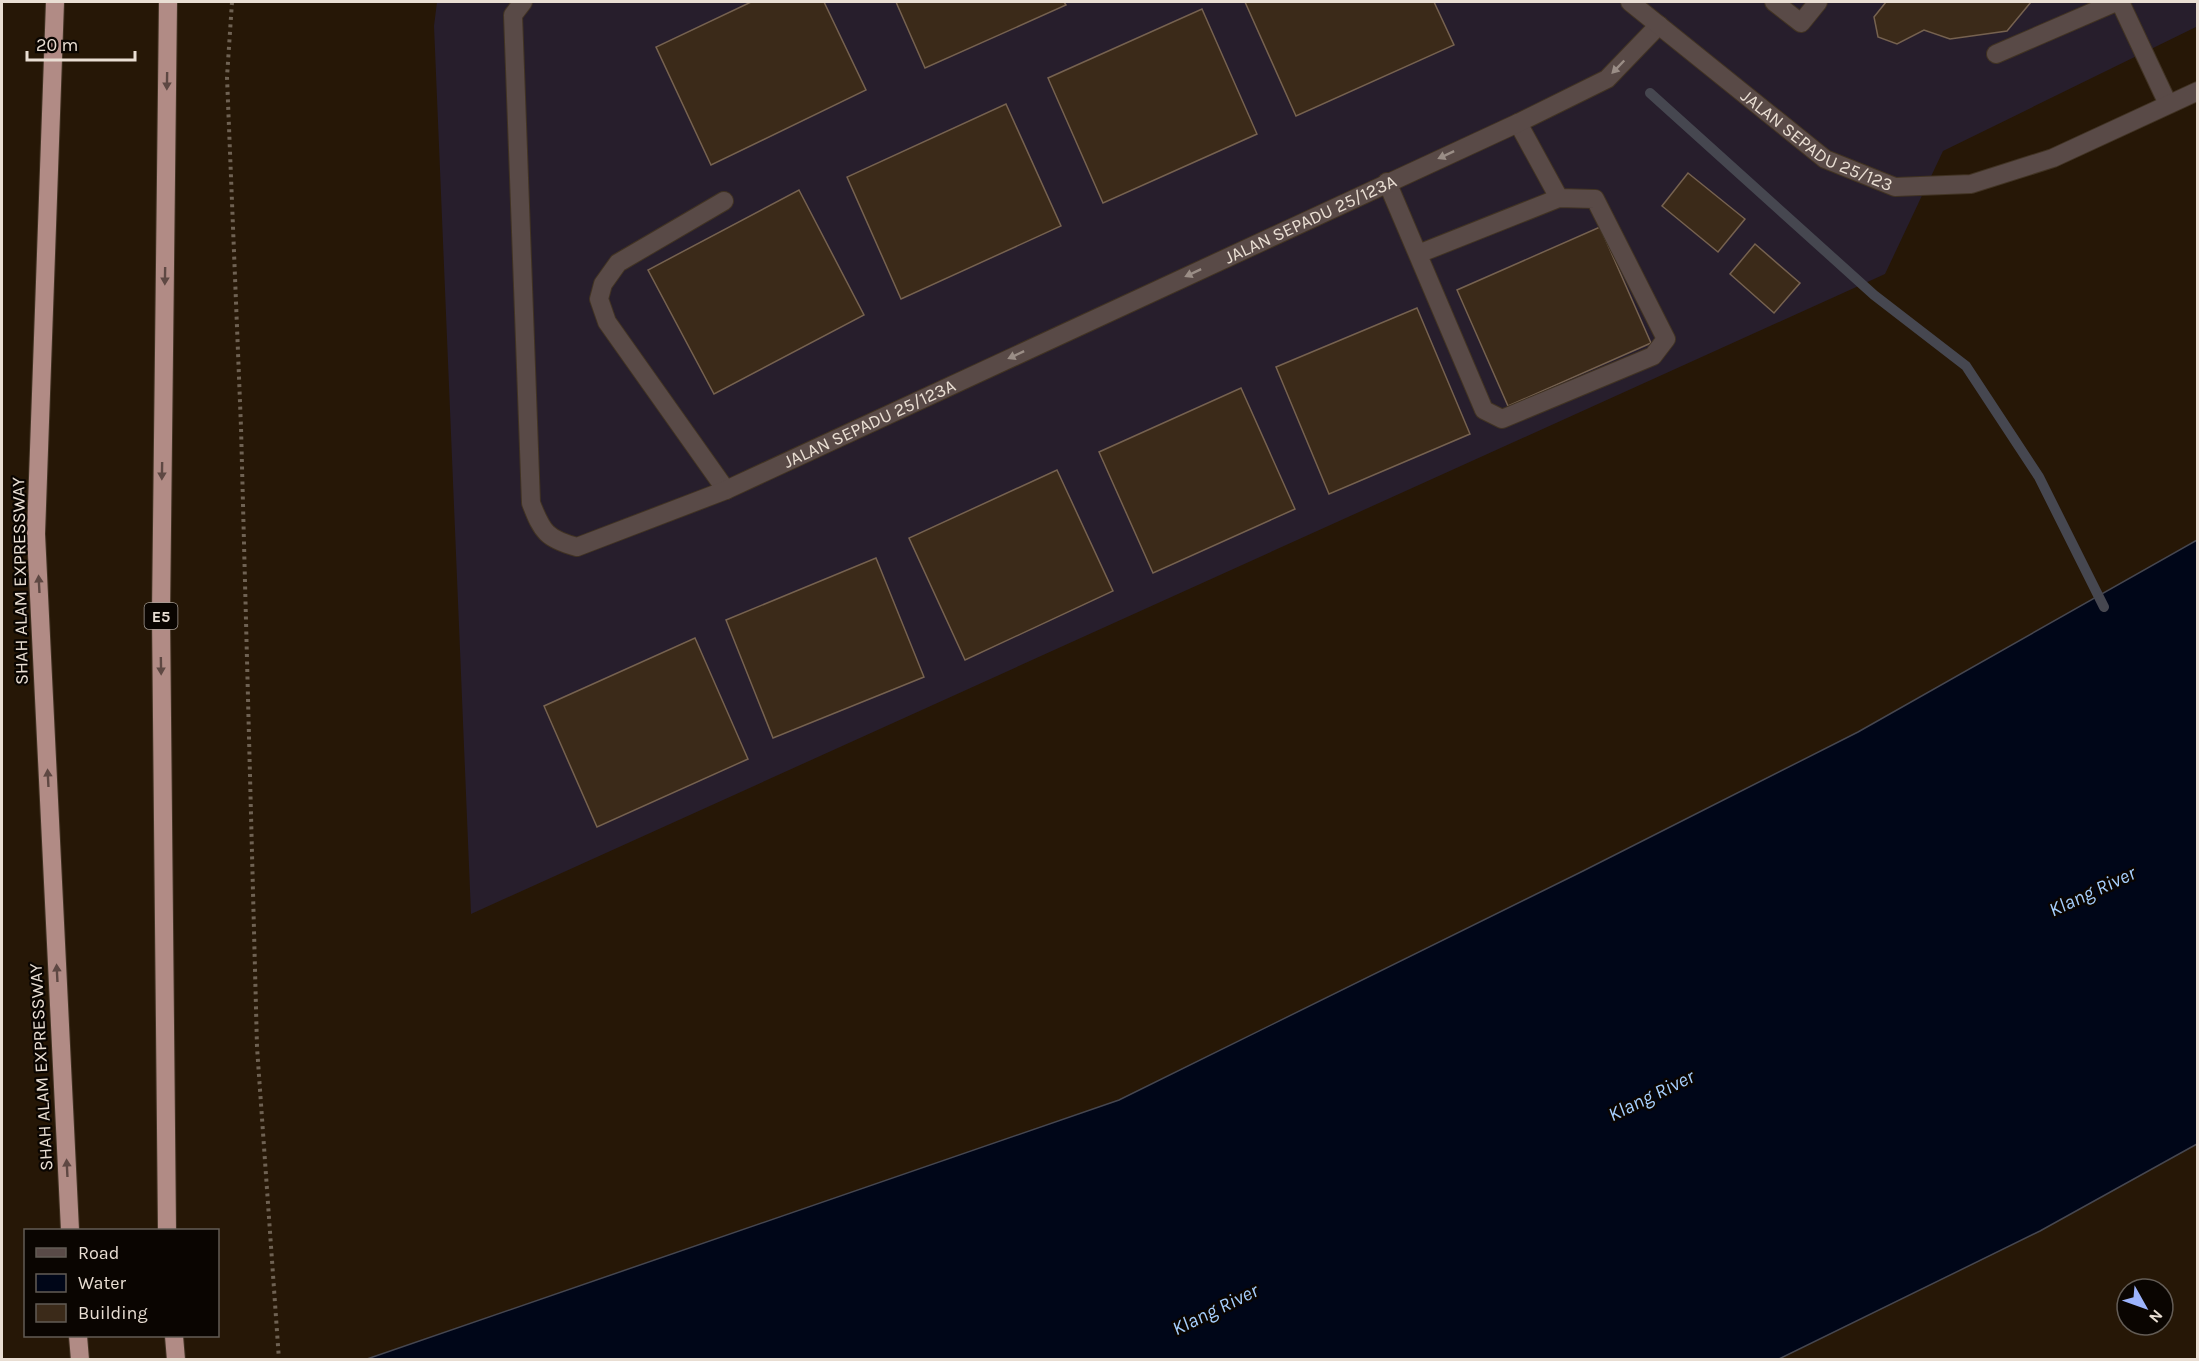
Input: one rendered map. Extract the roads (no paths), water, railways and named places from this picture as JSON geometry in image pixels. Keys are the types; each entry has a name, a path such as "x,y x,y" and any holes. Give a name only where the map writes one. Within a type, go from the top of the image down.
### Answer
{"highway":[{"name":"SHAH ALAM EXPRESSWAY","path":"55,2 36,534 70,1228"},
{"name":"E5","path":"167,1229 161,615 168,2"},
{"path":"78,1337 80,1359"},
{"path":"174,1337 176,1359"}],"street":[{"name":"JALAN SEPADU 25/123A","path":"523,2 513,15 531,503 539,523 554,541 577,547 726,490 1518,123 1607,79 1659,25"},
{"name":"JALAN SEPADU 25/123","path":"1630,2 1825,159 1895,187 1971,184 2054,158 2198,91"},
{"path":"1774,2 1801,23 1818,2"},
{"path":"1996,54 2118,2 2168,104"},
{"path":"1518,123 1559,198"},
{"path":"1387,182 1484,410 1502,419 1653,356 1666,339 1595,199 1559,198 1418,254"},
{"path":"724,201 618,263 603,284 598,299 607,321 726,490"}],"water":[{"name":"Klang River","path":"2197,540 2197,1144 2040,1231 1779,1359 367,1359 1119,1100 1583,871 1858,732"}],"waterway":[{"path":"1650,93 1874,295 1966,366 2039,477 2104,607"}]}
